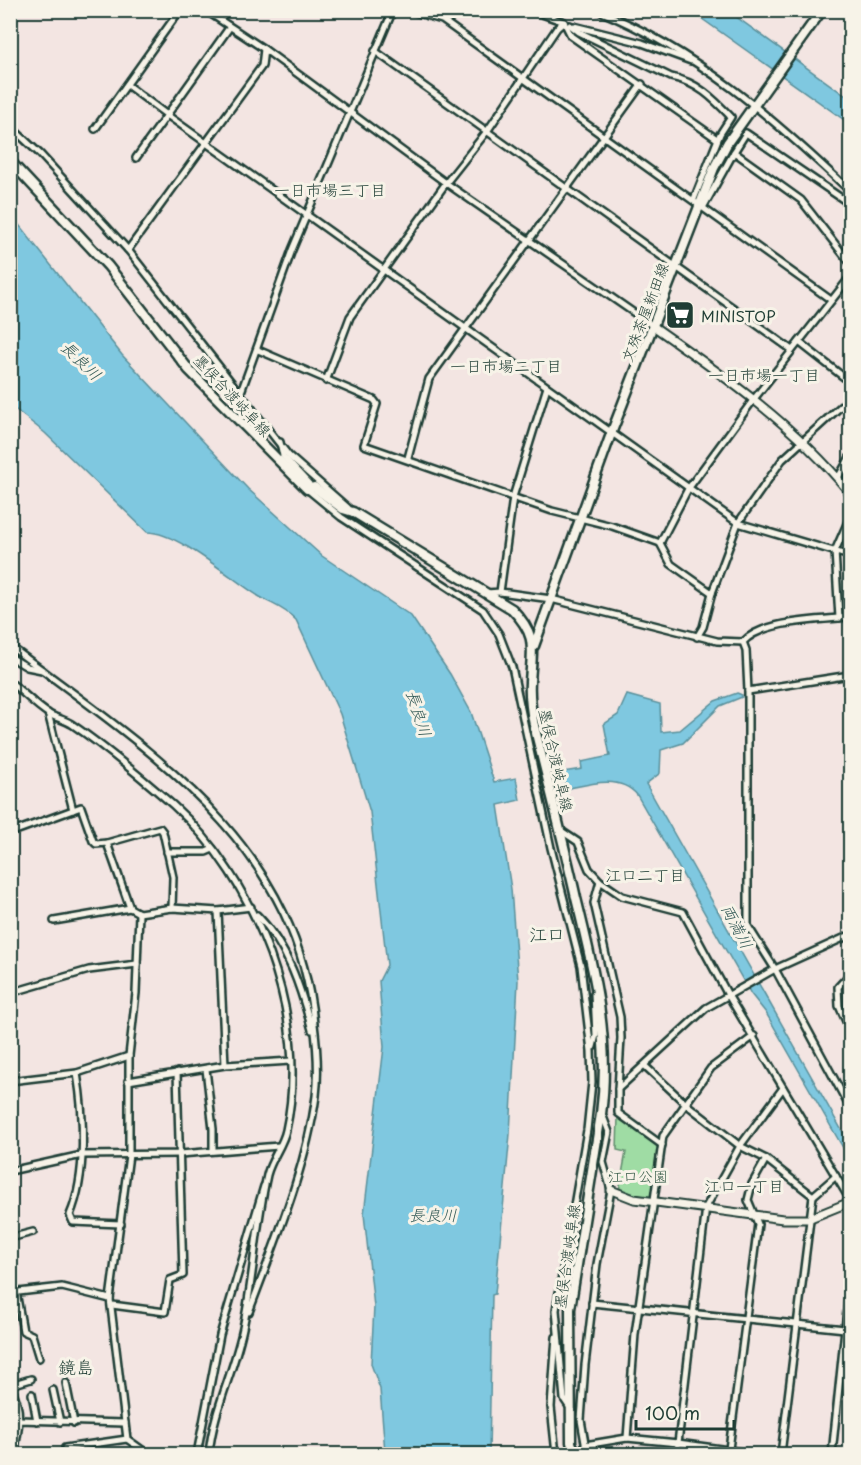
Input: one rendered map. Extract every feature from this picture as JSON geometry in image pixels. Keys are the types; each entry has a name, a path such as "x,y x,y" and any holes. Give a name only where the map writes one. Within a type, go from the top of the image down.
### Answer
{"main road":[{"name":"文殊茶屋新田線","path":"534,646 611,434 699,203 728,142 822,10"},
{"name":"墨俣合渡岐阜線","path":"10,161 108,266 189,370 308,489 314,488 343,509 512,609 530,631 534,646 530,699 597,982 605,1046 605,1083 601,1114 570,1310 571,1442 574,1455"}],"street":[{"path":"95,129 180,10"},
{"path":"205,10 264,50 446,183 531,240 754,399 838,478 850,493"},
{"path":"241,392 258,350 292,250 393,10"},
{"path":"408,10 442,20 831,300"},
{"path":"531,10 567,23 642,43 698,63"},
{"path":"597,10 621,20 698,63 757,101 850,191"},
{"path":"326,381 350,316 446,183 488,130 557,28 567,23"},
{"path":"567,23 571,36 717,139"},
{"path":"567,23 579,32 671,77 684,80 714,98 731,117 717,139 699,203"},
{"path":"136,158 229,28"},
{"path":"128,250 262,66 264,50"},
{"path":"375,51 792,350"},
{"path":"408,458 429,379 642,84"},
{"path":"127,86 738,524 850,556"},
{"path":"10,126 40,154 128,250 289,456 353,513"},
{"path":"699,203 746,133 850,204"},
{"path":"734,152 801,200 850,263"},
{"path":"660,543 688,489 754,399 850,277"},
{"path":"799,342 850,382"},
{"path":"258,350 374,400 377,404 364,445 408,458 513,497 660,543 672,564 712,593"},
{"path":"500,592 513,497 547,387"},
{"path":"697,637 703,627 712,593 738,524 782,460 850,398"},
{"path":"280,442 283,456 309,484 308,489 340,517 468,598 492,620 512,667 551,848 581,966 591,1051 587,1130 556,1310 564,1399 571,1409"},
{"path":"838,478 850,457"},
{"path":"839,618 835,552 850,517"},
{"path":"486,594 500,592 551,599 697,637 717,641 743,642"},
{"path":"743,642 750,634 771,627 850,617"},
{"path":"743,642 746,650 748,691 748,926 850,1108"},
{"path":"10,646 186,782 237,836 277,897 297,944 309,984 316,1044 317,1093 312,1124 296,1179 244,1324 216,1415 209,1455"},
{"path":"10,657 27,667 43,670"},
{"path":"748,691 850,675"},
{"path":"10,682 48,714 71,724 114,755 173,805 213,849 237,882 252,909 264,933 278,978 291,1061 291,1103 286,1132 258,1201 246,1240 244,1257 220,1335 196,1455"},
{"path":"48,714 73,810"},
{"path":"10,833 81,807 96,844 160,828 164,832 172,877 172,908"},
{"path":"560,830 578,842 589,869 600,881 622,896 683,912 783,1089 850,1201 808,1219 758,1218 706,1208 654,1202 611,1190"},
{"path":"107,843 130,908"},
{"path":"167,852 206,852 213,849"},
{"path":"600,881 594,903 620,1017 618,1113 662,1145"},
{"path":"54,921 130,908 139,913 172,908 252,909"},
{"path":"252,909 278,943 296,976 316,1044"},
{"path":"218,910 225,1065"},
{"path":"127,1439 111,1302 129,1155 129,1056 138,964 139,913"},
{"path":"618,1089 645,1066 689,1022 729,994 774,970 850,935"},
{"path":"10,993 88,970 138,964"},
{"path":"850,974 838,987 839,1006 848,1019 850,1030"},
{"path":"591,1051 596,1035 594,989 597,982"},
{"path":"627,1438 639,1307 663,1136 711,1068 754,1036"},
{"path":"10,1081 77,1073 129,1056"},
{"path":"128,1081 225,1065 291,1061"},
{"path":"645,1066 686,1104 741,1146 766,1159 813,1196"},
{"path":"206,1068 213,1150"},
{"path":"39,1358 32,1335 23,1331 13,1292 62,1287 111,1302 165,1312 170,1280 183,1275 177,1072"},
{"path":"77,1073 82,1155 80,1188 70,1215 73,1222 121,1224"},
{"path":"676,1455 706,1208 741,1146 783,1089"},
{"path":"587,1455 581,1420 592,1303 611,1190 603,1162 609,1132 601,1114"},
{"path":"10,1172 82,1155 180,1154 279,1146"},
{"path":"729,1449 758,1218 748,1200 752,1184 766,1159"},
{"path":"781,1455 808,1219 813,1196 836,1176"},
{"path":"244,1324 266,1183"},
{"path":"10,1238 33,1232"},
{"path":"832,1455 850,1281"},
{"path":"592,1303 695,1311 845,1329"},
{"path":"556,1455 551,1407 557,1326"},
{"path":"841,1374 850,1375"},
{"path":"14,1455 20,1420 17,1398 11,1385 31,1379"},
{"path":"66,1383 74,1423"},
{"path":"53,1390 60,1422"},
{"path":"32,1394 37,1421"},
{"path":"10,1422 20,1420 125,1423"},
{"path":"585,1445 627,1438 729,1449 757,1455"},
{"path":"65,1455 64,1448 127,1439 148,1455"},
{"path":"571,1442 577,1447 580,1455"}],"green space":[{"name":"江口公園","path":"618,1117 658,1146 652,1199 619,1191 626,1152 617,1150"}],"water":[{"path":"691,11 728,11 850,99 850,124"},
{"name":"長良川","path":"11,219 16,221 122,355 248,489 322,556 411,616 450,674 471,712 494,782 516,778 520,800 498,805 511,889 518,981 510,1134 495,1294 492,1295 489,1454 386,1454 385,1452 380,1389 371,1364 374,1307 364,1214 384,1047 379,981 387,965 370,812 340,714 296,620 292,616 189,548 160,534 147,532 45,433 11,406"},
{"path":"737,693 742,697 720,706 683,743 661,750 660,773 646,784 850,1145 850,1160 766,1013 751,994 637,795 622,784 604,782 566,789 562,772 582,769 581,762 610,756 604,724 618,715 627,695 660,704 661,732 680,730 715,701"}],"place":[{"name":"MINISTOP","path":"680,315"}],"district":[{"name":"一日市場三丁目","path":"330,189"},
{"name":"一日市場二丁目","path":"506,365"},
{"name":"一日市場一丁目","path":"764,374"},
{"name":"江口二丁目","path":"645,874"},
{"name":"江口","path":"547,933"},
{"name":"江口一丁目","path":"744,1185"},
{"name":"鏡島","path":"76,1366"}],"water label":[{"name":"両満川","path":"738,926"}]}
